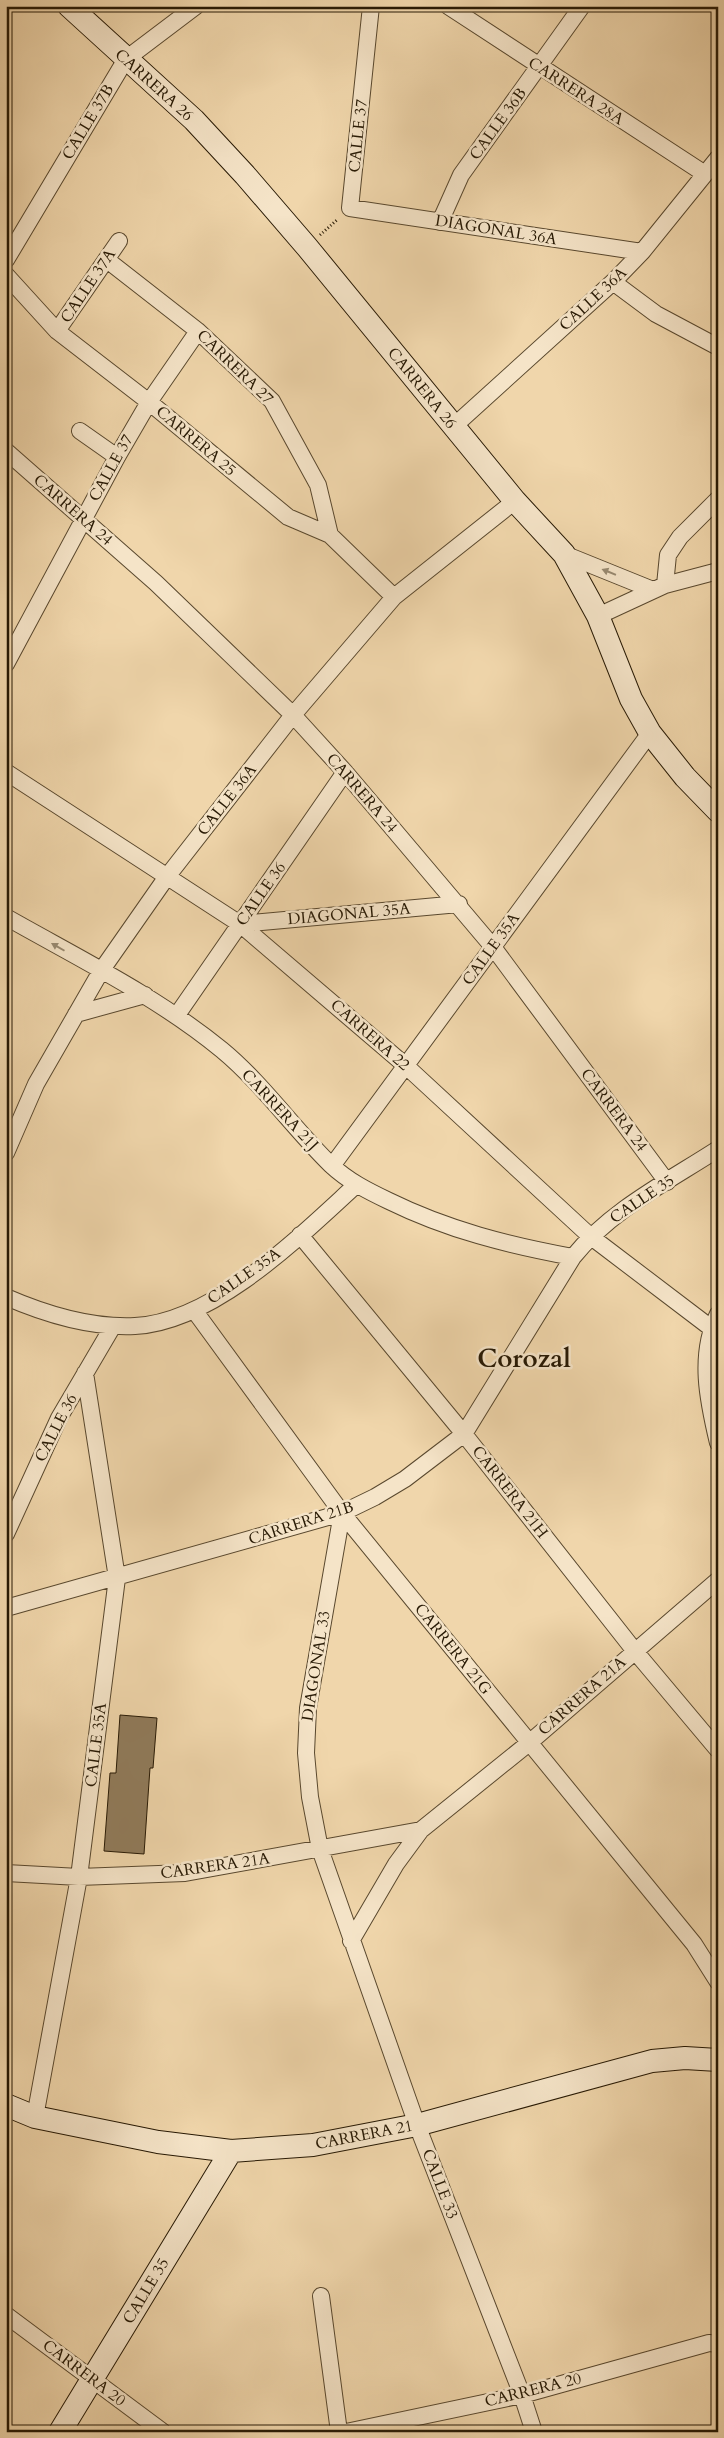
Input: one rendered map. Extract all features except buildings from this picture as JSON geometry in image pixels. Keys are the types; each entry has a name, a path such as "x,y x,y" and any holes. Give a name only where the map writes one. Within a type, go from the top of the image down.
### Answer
{"street":[{"name":"CARRERA 26","path":"69,6 194,120 307,247 453,427 515,501 564,554 598,616 630,700 650,733 685,777 718,811"},
{"name":"CALLE 37B","path":"6,260 126,59 196,6"},
{"name":"CALLE 37","path":"350,208 371,6"},
{"name":"CARRERA 28A","path":"448,6 705,174"},
{"name":"CALLE 36B","path":"440,222 461,175 582,6"},
{"name":"CALLE 36A","path":"453,427 613,282 642,252 718,158"},
{"name":"DIAGONAL 36A","path":"350,208 642,252"},
{"name":"CALLE 37A","path":"57,331 119,241"},
{"name":"CARRERA 27","path":"107,260 198,331 272,400 318,485 330,535"},
{"name":"CARRERA 25","path":"6,275 57,331 149,402 288,517 330,535 394,597"},
{"path":"613,282 656,314 718,347"},
{"name":"CALLE 37","path":"6,664 117,457 149,402 198,331"},
{"path":"80,431 117,457"},
{"name":"CARRERA 24","path":"6,451 156,583 293,715 345,772 459,904 493,947 667,1182"},
{"path":"659,588 668,555 680,537 718,499"},
{"name":"CALLE 36A","path":"8,1143 36,1084 101,971 166,878 293,715 394,597 515,501"},
{"path":"564,554 659,588"},
{"path":"598,616 659,588 718,571"},
{"name":"CALLE 35A","path":"332,1166 650,733"},
{"name":"CARRERA 22","path":"6,772 166,878 240,924 406,1066 590,1236 714,1321"},
{"name":"CALLE 36","path":"178,1015 345,772"},
{"name":"DIAGONAL 35A","path":"240,924 459,904"},
{"name":"CARRERA 21J","path":"6,917 178,1015 223,1051 264,1089 292,1125 332,1166 356,1185 423,1218 464,1232 517,1247 573,1257"},
{"path":"76,1014 145,995"},
{"name":"CALLE 35","path":"573,1257 590,1236 618,1212 718,1149"},
{"name":"CALLE 35A","path":"113,1326 136,1326 163,1321 194,1310 249,1276 300,1235 356,1185"},
{"name":"CARRERA 21H","path":"300,1235 464,1434 634,1650 718,1750"},
{"name":"CARRERA 21B","path":"6,1608 118,1578 342,1513 375,1497 405,1479 464,1434 573,1257"},
{"path":"6,1297 68,1318 113,1326"},
{"name":"CARRERA 21G","path":"194,1310 342,1513 694,1944 718,1982"},
{"path":"714,1321 705,1353 708,1388 718,1443"},
{"name":"CALLE 36","path":"6,1534 10,1509 84,1373 113,1326"},
{"name":"CALLE 35A","path":"35,2117 79,1877 118,1578 84,1373"},
{"name":"DIAGONAL 33","path":"320,1849 309,1788 306,1753 308,1708 342,1513"},
{"name":"CARRERA 21A","path":"351,1941 396,1864 421,1830 529,1743 634,1650 718,1580"},
{"name":"CARRERA 21A","path":"6,1873 79,1877 185,1873 421,1830"},
{"name":"CALLE 33","path":"320,1849 417,2125 522,2394 534,2432"},
{"name":"CARRERA 21","path":"6,2105 35,2117 158,2142 230,2151 313,2145 417,2125 652,2061 685,2058 718,2060"},
{"name":"CALLE 35","path":"60,2432 230,2151"},
{"path":"321,2296 339,2432"},
{"name":"CARRERA 20","path":"6,2315 162,2432"},
{"name":"CARRERA 20","path":"346,2432 522,2394 709,2343 718,2344"}],"path":[{"path":"307,247 350,208"}],"district":[{"name":"Corozal","path":"524,1358"}]}
